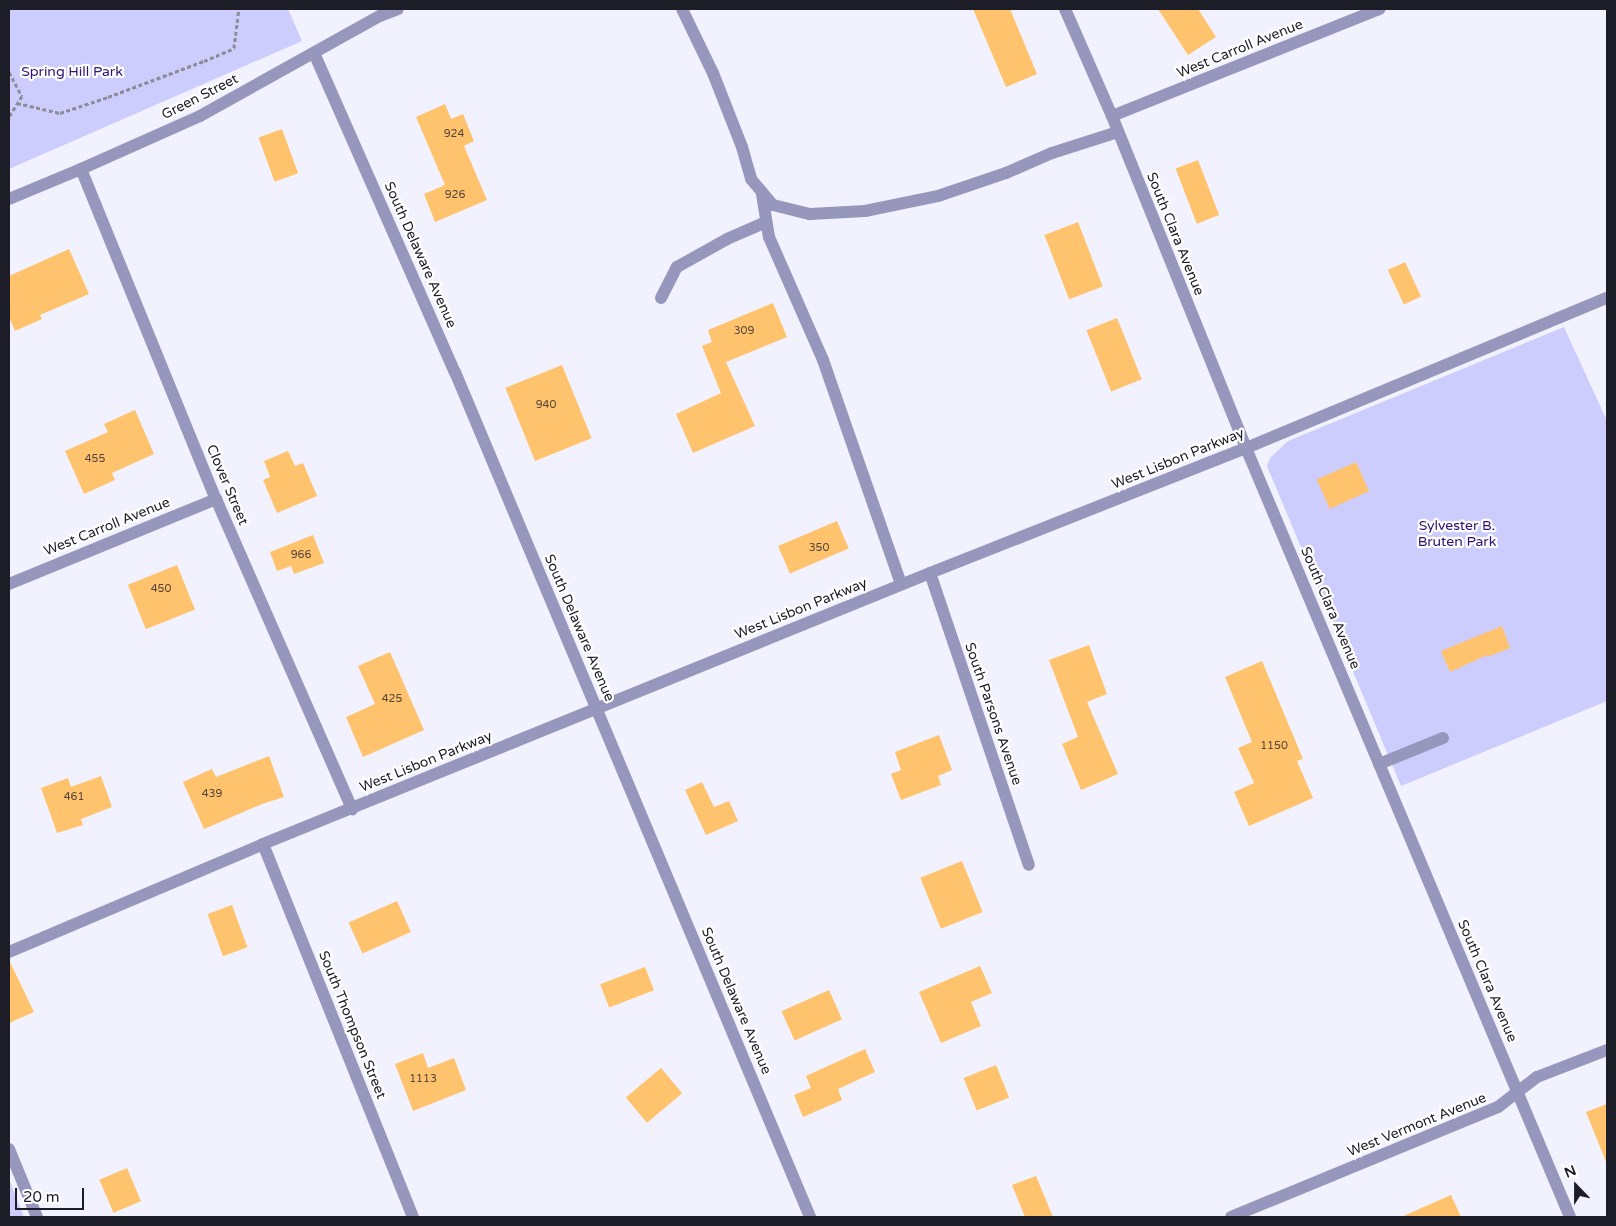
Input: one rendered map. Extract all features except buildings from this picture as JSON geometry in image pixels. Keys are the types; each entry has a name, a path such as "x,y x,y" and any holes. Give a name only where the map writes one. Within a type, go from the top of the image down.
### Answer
{"street":[{"name":"Green Street","path":"9,199 200,116 398,9"},
{"path":"682,9 713,73 742,147 751,179 773,206 810,214 865,212 938,196 1006,173 1052,153 1118,132"},
{"name":"South Clara Avenue","path":"1065,9 1112,116 1246,448 1570,1217"},
{"name":"West Carroll Avenue","path":"1112,116 1379,9"},
{"name":"South Delaware Avenue","path":"314,53 455,372 810,1217"},
{"name":"Clover Street","path":"81,169 216,499 352,809"},
{"path":"762,193 769,237 823,360 901,584"},
{"path":"661,298 677,267 727,239 766,222"},
{"name":"West Lisbon Parkway","path":"9,952 263,844 901,584 1246,448 1607,298"},
{"name":"West Carroll Avenue","path":"9,584 216,499"},
{"name":"South Parsons Avenue","path":"930,573 1028,865"},
{"path":"1379,764 1443,738"},
{"name":"South Thompson Street","path":"263,844 413,1217"},
{"name":"West Vermont Avenue","path":"1231,1217 1498,1107 1537,1077 1607,1050"},
{"path":"9,1149 37,1217"}],"path":[{"path":"17,103 60,113 204,61 234,48 239,9"},
{"path":"9,72 22,96 9,117"},
{"path":"9,86 15,84"}],"green space":[{"name":"Spring Hill Park","path":"9,9 288,9 302,41 9,169"},
{"name":"Sylvester B. Bruten Park","path":"1564,327 1607,421 1607,701 1401,786 1267,466 1270,458 1288,441"},
{"path":"9,1179 24,1217 9,1217"}]}
